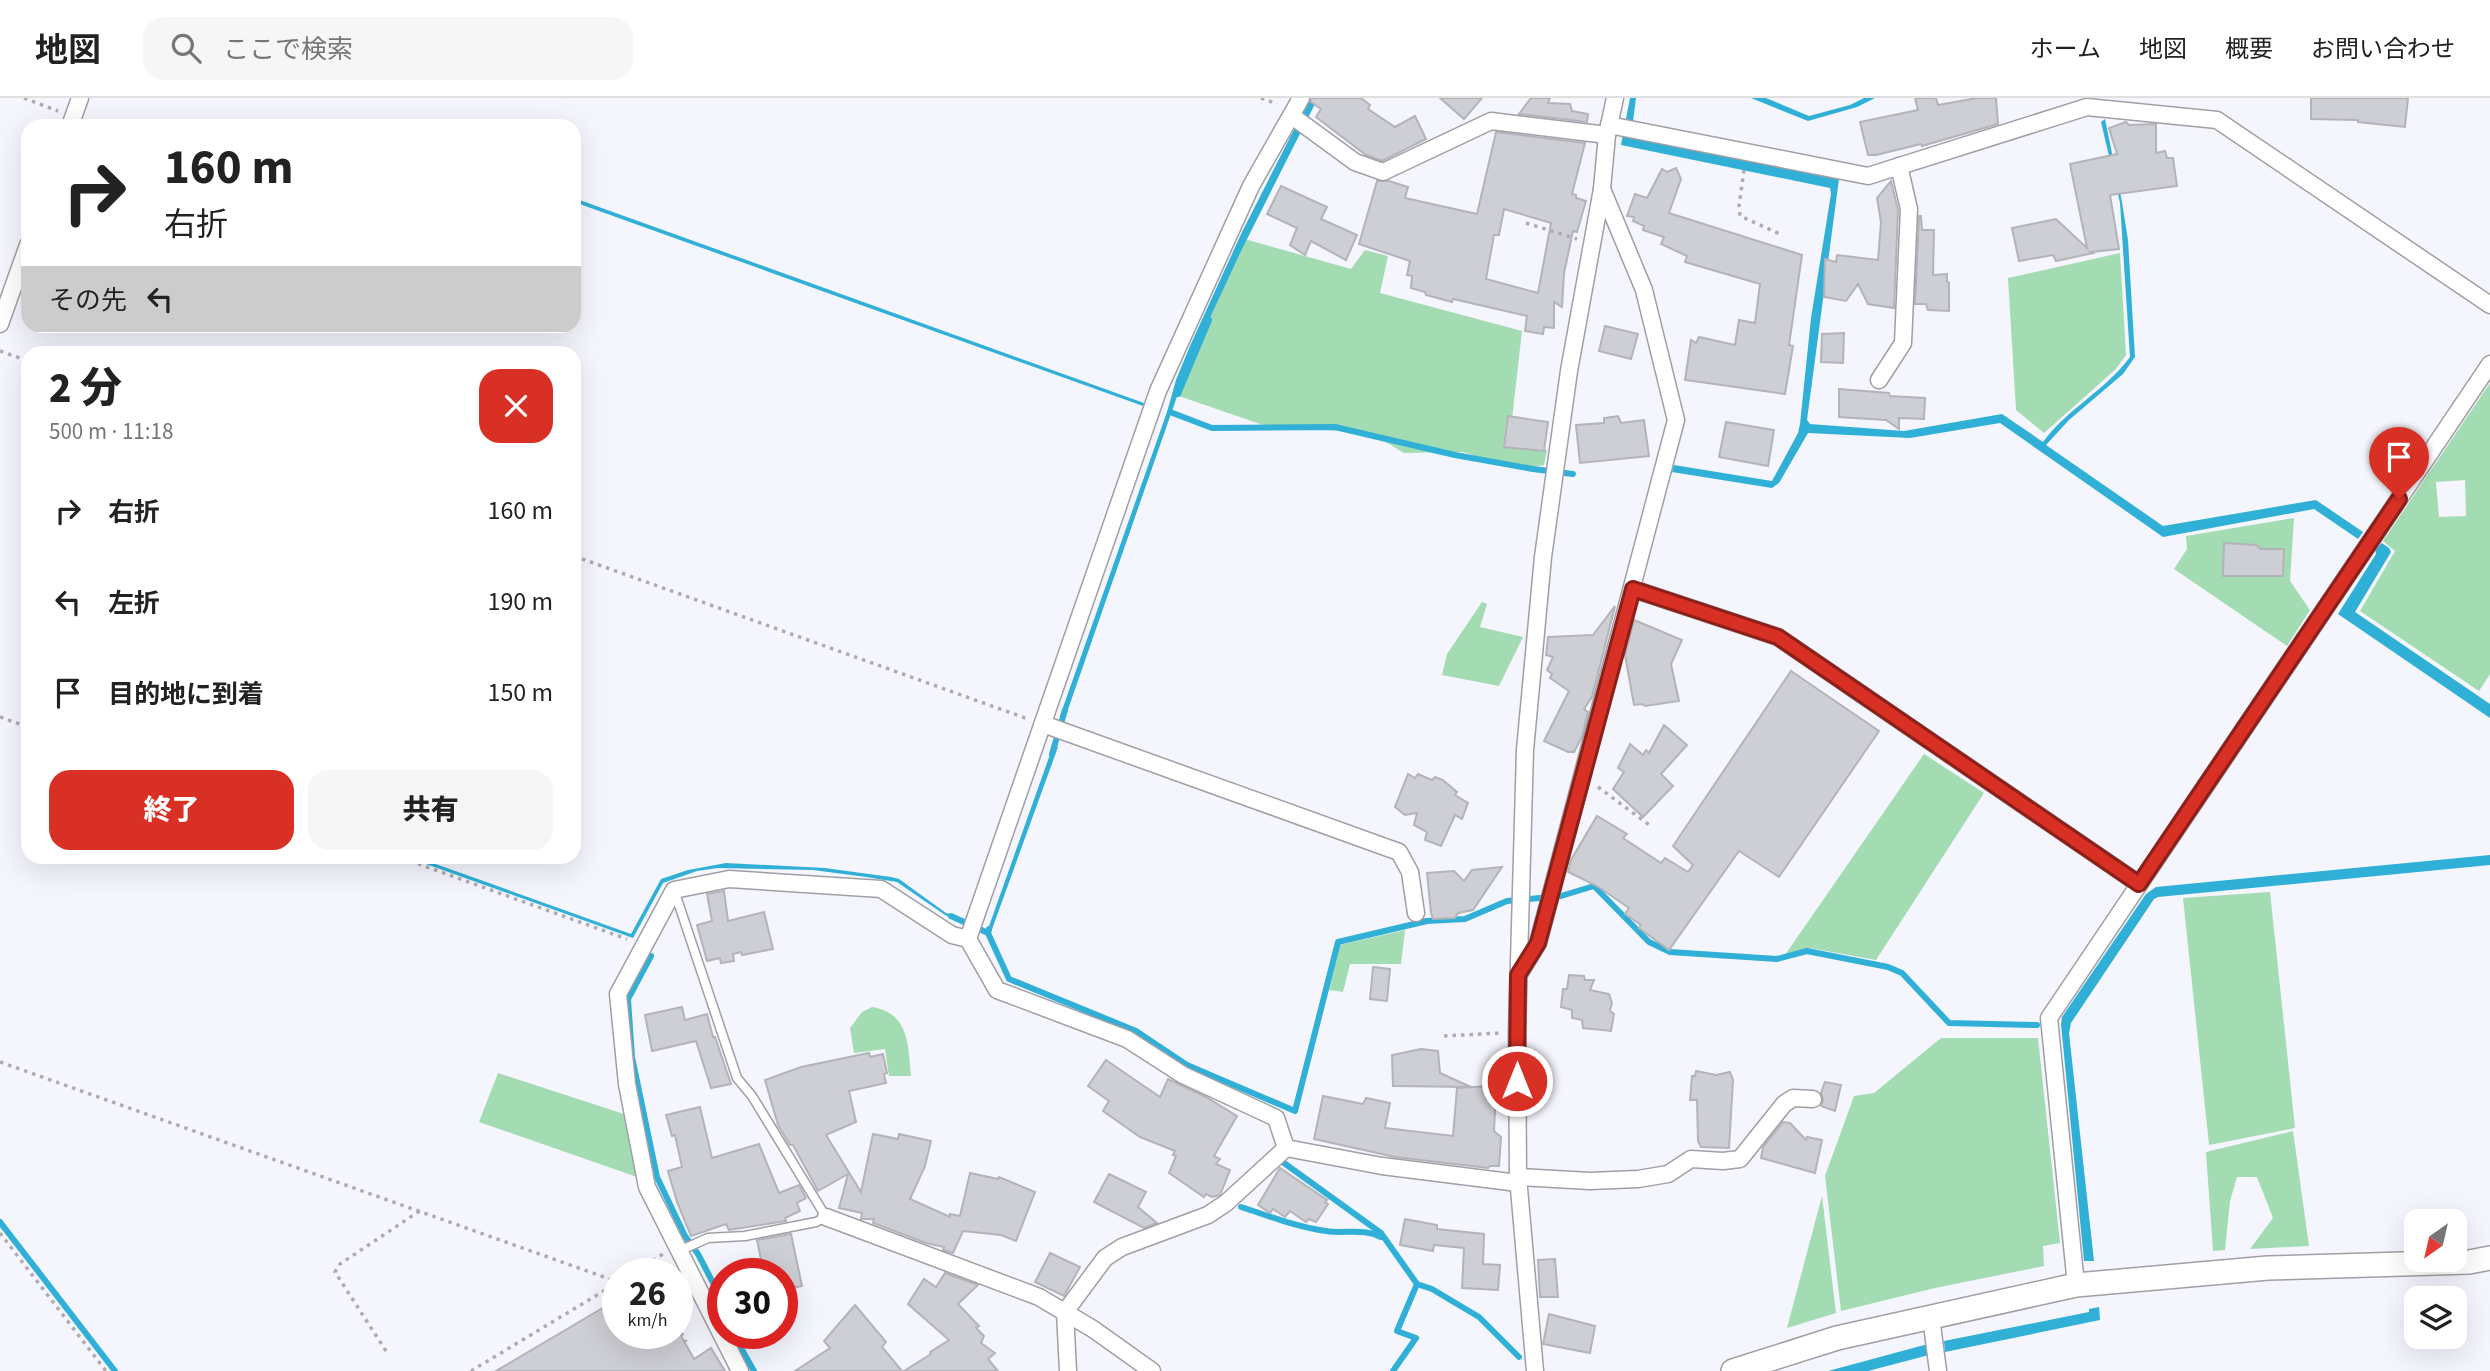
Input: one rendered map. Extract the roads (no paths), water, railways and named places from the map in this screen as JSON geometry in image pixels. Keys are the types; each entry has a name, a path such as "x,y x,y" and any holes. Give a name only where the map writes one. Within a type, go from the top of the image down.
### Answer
{"street":[{"path":"72,119 80,98"},
{"path":"968,939 1158,391 1251,186 1301,98"},
{"path":"1535,1371 1518,1180 1517,1032 1525,750 1543,557 1569,371 1602,189 1608,130 1615,98"},
{"path":"1292,116 1355,162 1382,172 1491,121 1608,130 1868,176 2087,102 2217,120 2490,305"},
{"path":"1879,380 1903,343 1909,209 1899,166"},
{"path":"1518,975 1538,943 1676,421 1644,290 1602,189"},
{"path":"0,324 21,265"},
{"path":"2076,1285 2049,1018 2490,364"},
{"path":"1633,589 1778,637 2139,884"},
{"path":"1043,724 1399,852 1410,872 1416,913"},
{"path":"740,1371 647,1187 627,1084 618,994 674,890 729,879 881,889 952,935 968,939 997,990 1128,1039 1183,1074 1276,1118 1286,1148"},
{"path":"1286,1148 1382,1166 1518,1180 1638,1179 1668,1174 1691,1159 1740,1159 1784,1104 1793,1098 1812,1099"},
{"path":"1068,1371 1065,1312 1105,1258 1122,1247 1208,1215 1226,1203 1286,1148"},
{"path":"826,1217 1039,1297 1152,1371"},
{"path":"1733,1371 1837,1338 2076,1285 2268,1268 2469,1262 2490,1258"},
{"path":"1931,1317 1938,1371"}],"lane":[{"path":"674,890 737,1078 752,1096 826,1217 816,1222 745,1236 708,1238 678,1248"}],"water":[{"path":"1310,98 1318,98 1242,249 1188,365 1065,718 1060,716 1176,380 1242,232"},
{"path":"1630,98 1636,98 1631,137 1839,179 1807,420 1810,424 1904,431 2002,414 2043,442 2063,419 2110,380 2130,357 2120,203 2101,122 2105,119 2128,240 2135,357 2123,374 2069,420 2046,445 2163,526 2316,500 2363,532 2358,539 2314,509 2163,537 2000,423 1910,438 1808,433 1779,483 1772,488 1672,472 1674,465 1772,481 1798,433 1800,424 1811,318 1831,194 1830,188 1621,145"},
{"path":"1751,98 1766,98 1809,116 1850,105 1864,98 1875,98 1857,107 1808,121"},
{"path":"581,201 1144,403 1143,406 581,205"},
{"path":"2382,543 2391,552 2355,612 2490,704 2490,718 2338,614 2376,554 2375,549"},
{"path":"1053,746 1058,747 991,932 987,935 983,933 988,929"},
{"path":"2490,855 2490,865 2154,899 2071,1023 2069,1033 2094,1261 2084,1261 2062,1017 2146,894 2156,887"},
{"path":"726,863 825,868 891,877 899,879 946,913 958,916 956,920 945,915 897,882 813,870 718,868 697,871 663,883 633,938 426,864 436,864 631,934 661,879 688,870"},
{"path":"2099,1307 2100,1320 1945,1352 1944,1341 2089,1312 2089,1309"},
{"path":"1928,1344 1929,1355 1868,1371 1828,1371"}],"waterway":[{"path":"1178,394 1209,320"},
{"path":"1170,412 1212,428 1335,427 1455,455 1573,474"},
{"path":"1052,754 1065,710"},
{"path":"988,933 1009,979 1136,1031 1187,1065 1295,1111 1338,942 1427,921 1465,919 1507,901 1561,896 1594,886 1649,942 1670,952 1777,959 1807,951 1888,967 1902,973 1949,1023 2037,1025"},
{"path":"951,916 988,933 989,929"},
{"path":"651,956 628,999 632,1057 657,1177 685,1236 707,1271"},
{"path":"1284,1163 1381,1233 1417,1284 1432,1289 1479,1317 1519,1357"},
{"path":"1241,1207 1315,1229 1368,1233 1381,1237"},
{"path":"0,1222 115,1371"},
{"path":"1393,1371 1416,1338 1397,1331 1417,1284"},
{"path":"742,1349 754,1371"}]}
